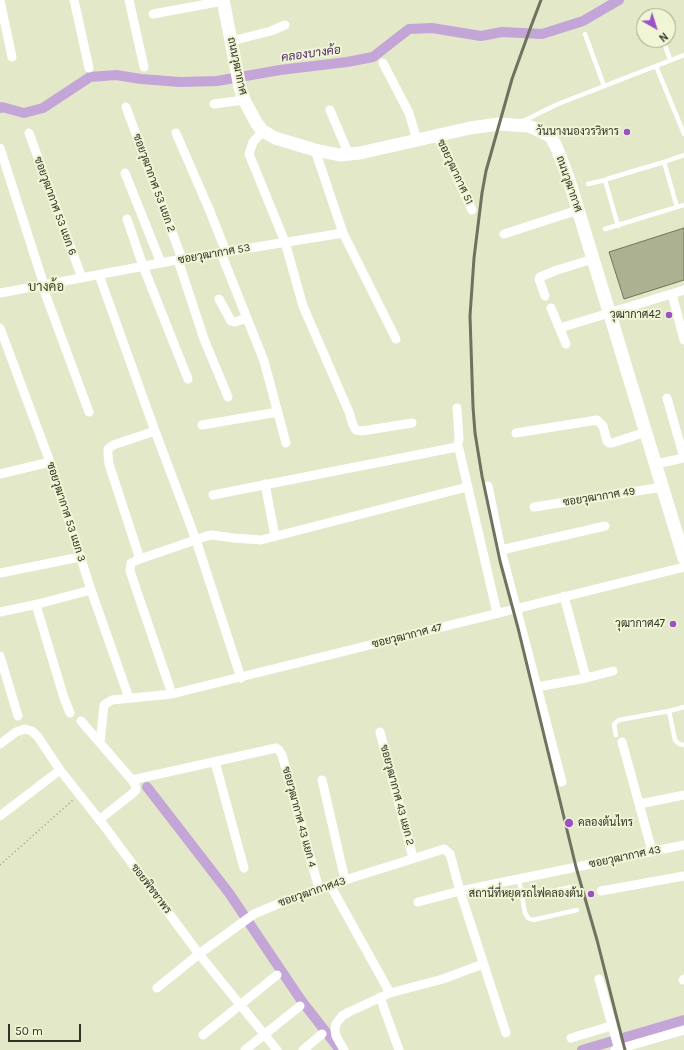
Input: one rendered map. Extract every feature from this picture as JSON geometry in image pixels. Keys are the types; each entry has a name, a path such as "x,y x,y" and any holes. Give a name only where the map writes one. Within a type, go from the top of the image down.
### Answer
{"main road":[{"name":"ถนนวุฒากาศ","path":"223,0 237,73 244,100 250,114 257,124 263,131 276,138 330,154 349,155 470,128 499,124 528,126 550,136 556,146 578,210 684,558"}],"street":[{"path":"0,0 12,56"},
{"path":"74,0 89,68"},
{"path":"130,0 144,67"},
{"path":"153,14 223,0"},
{"path":"231,41 271,31 285,25"},
{"path":"383,63 409,113 417,140"},
{"path":"214,104 244,100"},
{"name":"ซอยวุฒากาศ 53 แยก 2","path":"126,107 180,259 204,339 228,397"},
{"path":"330,110 349,155"},
{"path":"263,131 253,142 249,154 285,242 303,306 349,412 353,425 356,430 362,431 412,423"},
{"name":"ซอยวุฒากาศ 53 แยก 6","path":"29,133 82,278"},
{"path":"176,133 209,208 247,318 264,361 286,443"},
{"name":"ซอยวุฒากาศ 51","path":"437,135 472,210"},
{"path":"0,148 43,285 89,412"},
{"path":"315,150 343,233 396,339"},
{"name":"ซอยวุฒากาศ 53 แยก 2","path":"125,173 161,263"},
{"path":"504,234 578,210"},
{"path":"126,219 188,379"},
{"name":"ซอยวุฒากาศ 53","path":"0,293 180,259 343,233"},
{"path":"545,296 539,279 540,277 593,259"},
{"path":"99,275 196,540 241,678"},
{"path":"560,328 608,312 684,290"},
{"path":"672,294 684,340"},
{"path":"219,299 231,321 235,322 247,318"},
{"path":"551,308 566,344"},
{"name":"ซอยวุฒากาศ 53 แยก 3","path":"0,328 50,462 91,590 129,698"},
{"path":"656,464 684,458 667,398"},
{"path":"457,408 459,439 457,447 459,449 497,613"},
{"path":"202,425 278,412"},
{"path":"516,433 588,420 597,420 603,426 607,441 612,443 646,432"},
{"path":"140,559 109,464 108,449 113,445 155,431"},
{"path":"212,495 457,447"},
{"path":"0,474 50,462"},
{"path":"264,484 275,536"},
{"path":"488,486 501,550 562,782"},
{"path":"172,694 130,571 131,563 212,535 261,540 467,487"},
{"name":"ซอยวุฒากาศ 49","path":"534,507 663,487"},
{"path":"501,550 605,526"},
{"path":"0,573 80,557"},
{"name":"ซอยวุฒากาศ 47","path":"100,742 104,705 112,700 172,694 241,678 684,567"},
{"path":"0,612 36,605 91,590"},
{"path":"564,596 586,678"},
{"path":"36,605 64,698 70,713"},
{"path":"0,656 18,716"},
{"path":"537,687 586,678 613,671"},
{"path":"81,721 136,785 136,790 133,793 99,820"},
{"name":"ซอยพิชชาพร","path":"0,744 16,732 25,729 32,731 38,737 60,770 199,954 277,1050"},
{"name":"ซอยวุฒากาศ 43 แยก 2","path":"380,732 413,858"},
{"path":"619,739 640,804 652,852"},
{"name":"ซอยวุฒากาศ 43 แยก 4","path":"216,762 276,748 279,750 282,755 319,889"},
{"path":"132,780 216,762 244,868"},
{"path":"0,816 60,770"},
{"path":"322,780 345,880"},
{"path":"640,804 684,796"},
{"name":"ซอยวุฒากาศ 43","path":"519,880 684,845"},
{"name":"ซอยวุฒากาศ43","path":"157,988 199,954 254,914 330,885 444,849 450,854 460,892 506,1033"},
{"path":"601,891 684,876"},
{"path":"418,902 519,880"},
{"path":"330,885 390,993"},
{"path":"344,1050 336,1036 335,1030 336,1024 342,1016 390,993 443,978 483,964"},
{"path":"203,1035 277,975"},
{"path":"598,979 617,1048 684,1030"},
{"path":"380,997 400,1050"},
{"path":"245,1050 300,1006"},
{"path":"571,1038 612,1030"},
{"path":"303,1050 322,1034"}],"lane":[{"path":"585,34 604,86"},
{"path":"666,48 670,59"},
{"path":"514,126 558,104 656,66 670,59 684,55"},
{"path":"656,66 684,134"},
{"path":"588,184 684,155"},
{"path":"664,162 677,208"},
{"path":"605,180 618,226"},
{"path":"605,230 684,205"},
{"path":"619,739 614,724 616,721 684,707"},
{"path":"669,711 675,740 679,744 684,745"},
{"path":"519,880 525,913 528,918 533,920 577,910"},
{"path":"522,896 572,887"}],"path":[{"path":"0,866 74,798"}],"building":[{"path":"684,228 684,280 624,299 609,252"}],"waterway":[{"name":"คลองบางค้อ","path":"0,108 2,107 24,113 43,108 90,77 116,75 141,79 180,82 217,81 280,70 347,62 373,57 409,29 432,28 481,36 502,32 542,34 583,21 619,0"},
{"path":"147,787 229,893 301,1000 340,1050"},
{"name":"คลองต้นไทร","path":"582,1050 684,1020"}],"railway":[{"path":"541,0 512,79 486,171 482,193 474,258 470,316 475,433 482,476 500,561 518,628 576,867 597,940 625,1050"}],"place":[{"name":"วันนางนองวรวิหาร","path":"627,132"},
{"name":"วุฒากาศ42","path":"669,315"},
{"name":"วุฒากาศ47","path":"673,624"},
{"name":"คลองต้นไทร","path":"569,823"},
{"name":"สถานีที่หยุดรถไฟคลองต้น","path":"591,894"}],"district":[{"name":"บางค้อ","path":"46,287"}]}
